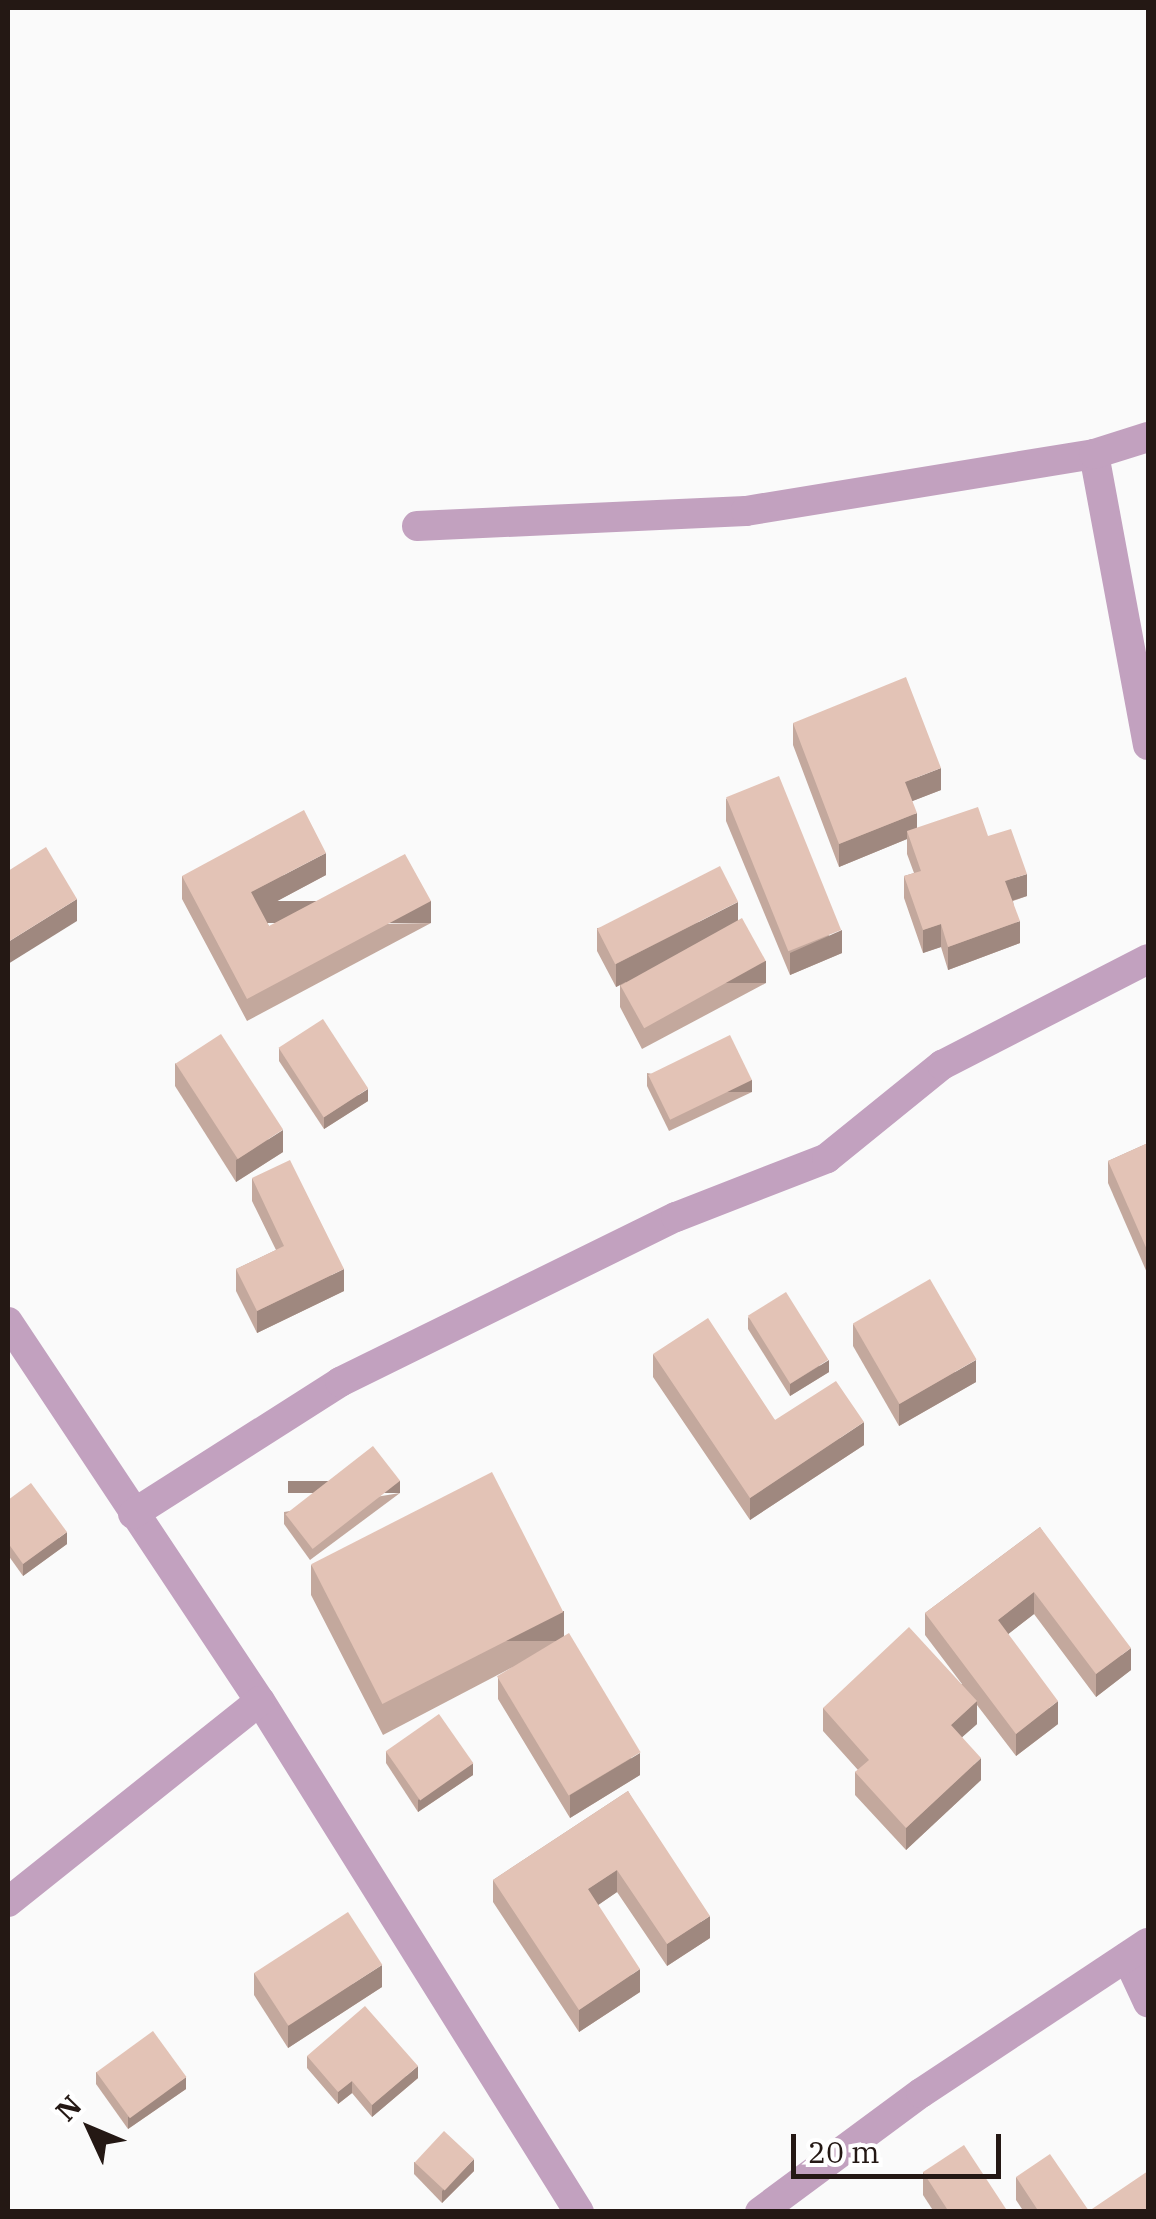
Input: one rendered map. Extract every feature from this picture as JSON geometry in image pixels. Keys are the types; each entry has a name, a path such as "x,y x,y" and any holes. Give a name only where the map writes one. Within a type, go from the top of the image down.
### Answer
{"street":[{"path":"417,526 746,511 1094,454 1148,437"},
{"path":"1094,454 1148,746"},
{"path":"132,1514 340,1382 676,1218 827,1158 942,1065 1148,959"},
{"path":"8,1322 132,1514 260,1700 579,2212"},
{"path":"8,1902 260,1700"},
{"path":"760,2212 921,2093 1138,1950 1148,2002"}],"building":[{"path":"906,677 941,768 905,782 917,813 839,844 793,723"},
{"path":"779,776 841,930 788,951 726,797"},
{"path":"978,807 988,836 1011,829 1027,874 1005,881 1020,921 948,947 941,924 923,930 904,876 921,871 907,831"},
{"path":"304,810 326,853 251,892 269,926 405,854 431,901 247,999 182,876"},
{"path":"46,847 77,899 8,942 8,871"},
{"path":"720,866 738,902 615,964 597,929"},
{"path":"742,918 766,961 644,1028 620,985"},
{"path":"323,1019 368,1089 324,1117 279,1048"},
{"path":"221,1034 283,1130 238,1159 176,1063"},
{"path":"730,1035 752,1080 670,1120 648,1075"},
{"path":"1148,1143 1148,1252 1108,1161"},
{"path":"290,1160 344,1269 257,1311 236,1269 284,1246 252,1178"},
{"path":"930,1279 976,1360 899,1404 853,1324"},
{"path":"786,1292 828,1360 790,1384 748,1316"},
{"path":"708,1318 775,1420 836,1381 864,1422 750,1498 653,1354"},
{"path":"373,1446 400,1481 313,1549 286,1514"},
{"path":"492,1472 563,1612 382,1704 311,1564"},
{"path":"31,1483 67,1532 23,1564 8,1543 8,1500"},
{"path":"1040,1527 1131,1648 1096,1674 1034,1592 998,1620 1058,1701 1016,1734 925,1613"},
{"path":"909,1627 977,1701 951,1725 981,1758 906,1828 855,1772 869,1760 823,1708"},
{"path":"569,1633 641,1752 569,1795 497,1676"},
{"path":"439,1714 473,1763 420,1800 386,1751"},
{"path":"628,1791 710,1916 667,1944 617,1870 588,1889 640,1969 579,2010 493,1880"},
{"path":"348,1912 382,1965 288,2026 254,1973"},
{"path":"365,2006 418,2066 372,2105 352,2081 338,2092 307,2056"},
{"path":"153,2031 187,2077 130,2118 96,2072"},
{"path":"444,2131 474,2159 445,2190 415,2162"},
{"path":"964,2145 1008,2212 949,2212 923,2172"},
{"path":"1050,2154 1089,2211 1148,2171 1148,2212 1039,2212 1016,2177"}]}
